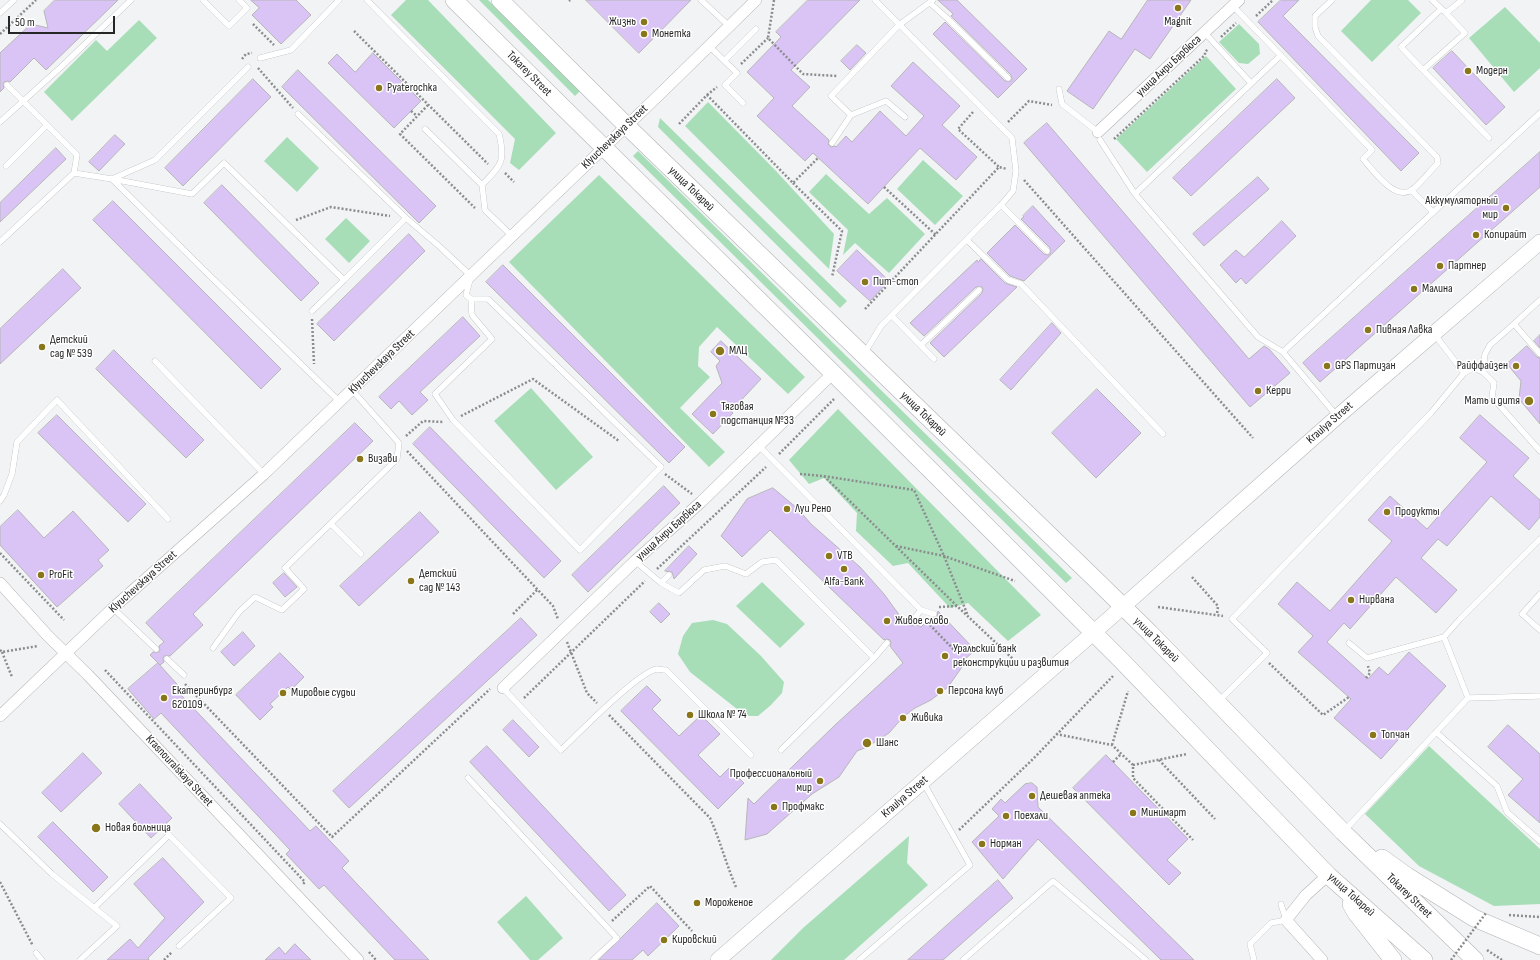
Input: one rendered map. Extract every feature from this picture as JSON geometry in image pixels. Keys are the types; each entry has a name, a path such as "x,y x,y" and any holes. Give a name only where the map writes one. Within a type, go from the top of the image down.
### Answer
{"main road":[{"name":"Tokarey Street","path":"454,0 603,148"},
{"name":"улица Токарей","path":"500,0 862,355 1123,607 1343,832"},
{"name":"улица Токарей","path":"603,148 833,373 1093,633 1217,758 1328,875 1424,960"},
{"name":"Kraulya Street","path":"718,960 1540,242"},
{"name":"Tokarey Street","path":"1343,832 1475,960"},
{"path":"1343,832 1360,841 1407,876 1456,908 1474,918 1540,946"},
{"path":"1341,886 1356,913 1393,960"}],"street":[{"name":"Klyuchevskaya Street","path":"0,716 113,608 264,474 627,126 756,0"},
{"name":"улица Анри Барбюса","path":"1099,136 1236,3"},
{"name":"улица Анри Барбюса","path":"503,688 563,632 635,561 701,502 833,373"},
{"name":"Krasnouralskaya Street","path":"0,583 358,960"},
{"path":"1322,960 1286,920 1306,895 1328,875"}],"lane":[{"path":"0,13 14,0"},
{"path":"0,122 61,67 131,0"},
{"path":"203,0 229,26 247,8 239,0"},
{"path":"260,58 291,50 339,0"},
{"path":"367,0 499,134 503,149 502,162 482,185"},
{"path":"701,0 729,26"},
{"path":"862,355 881,326 1002,205 1013,191 1016,171 1012,138 875,0"},
{"path":"1236,3 1242,16 1372,150 1363,160 1392,190 1400,192 1412,190 1438,163 1437,157 1318,36 1315,27 1315,16 1332,0"},
{"path":"1423,70 1465,33 1432,0"},
{"path":"1462,0 1443,11 1401,47 1489,138"},
{"path":"851,114 831,96 899,25 931,1 1008,78"},
{"path":"724,60 756,29"},
{"path":"1205,33 1251,83"},
{"path":"709,46 737,73 725,85 743,102"},
{"path":"1135,194 1281,56"},
{"path":"112,179 156,160 248,67"},
{"path":"0,242 74,173 77,155 7,85"},
{"path":"1059,89 1062,104 1099,136 1135,194 1258,336 1283,352 1338,417"},
{"path":"832,143 851,114 886,100 905,117"},
{"path":"1283,352 1540,113"},
{"path":"298,114 406,218 471,276 466,295 470,300 472,315 492,339 435,394 453,420 580,550 661,467 488,299 470,300"},
{"path":"6,166 47,125"},
{"path":"425,129 482,185 486,210 512,236"},
{"path":"74,173 192,194 224,164 344,280"},
{"path":"112,179 340,402"},
{"path":"1412,190 1433,212"},
{"path":"1002,205 1047,251"},
{"path":"312,311 406,218"},
{"path":"967,240 1008,280 1020,284 1164,434"},
{"path":"921,345 979,290"},
{"path":"1483,372 1485,354 1490,345 1540,300"},
{"path":"892,316 934,359"},
{"path":"1514,324 1540,354"},
{"path":"1434,334 1464,373"},
{"path":"155,361 264,474"},
{"path":"1217,703 1267,653 1232,619 1431,413 1464,373 1473,368 1483,372 1494,383 1492,397 1540,451"},
{"path":"212,648 239,612 255,597 282,610 304,589 285,568 397,459 399,443 352,390"},
{"path":"0,501 4,495 12,474 17,442 57,400 168,519"},
{"path":"759,446 924,611 934,614"},
{"path":"331,524 361,554"},
{"path":"1349,643 1367,658 1444,637 1460,618 1540,539"},
{"path":"635,561 661,583 679,593 704,570 725,566 746,574 762,562 776,560 874,658"},
{"path":"661,583 669,575"},
{"path":"1540,594 1522,614 1540,630"},
{"path":"113,608 156,649"},
{"path":"911,622 924,611"},
{"path":"1444,637 1468,698"},
{"path":"781,750 874,658 887,643"},
{"path":"167,659 184,675"},
{"path":"503,688 561,750 616,698 647,673 657,669 666,670 751,755"},
{"path":"1343,832 1468,698 1540,696"},
{"path":"1436,732 1497,786 1507,812 1540,841"},
{"path":"468,778 605,926 618,938 593,960"},
{"path":"859,960 970,865 923,782"},
{"path":"0,824 52,874 117,926 80,960"},
{"path":"95,907 169,835 231,898 179,946"},
{"path":"964,960 1053,881 1146,960"},
{"path":"1254,960 1250,944 1271,923 1286,920 1281,904"},
{"path":"36,953 42,960"}],"path":[{"path":"0,34 36,0"},
{"path":"774,0 768,38 803,74 849,77"},
{"path":"1114,139 1205,55 1205,52 1242,16 1256,17 1273,0"},
{"path":"253,24 262,33"},
{"path":"354,30 383,62 495,171"},
{"path":"254,63 298,114"},
{"path":"679,124 707,95 842,231 832,277"},
{"path":"1002,128 1029,101 1059,106"},
{"path":"428,105 400,134 476,210"},
{"path":"411,111 417,116"},
{"path":"958,128 999,167 1016,171 1253,438"},
{"path":"794,183 818,158"},
{"path":"865,309 999,167"},
{"path":"884,187 936,235"},
{"path":"286,224 331,207 406,218"},
{"path":"312,311 315,377"},
{"path":"621,443 533,379 453,420 440,422 423,421 399,443 553,606 587,693 710,818 718,837 726,864 736,887"},
{"path":"773,460 834,399"},
{"path":"658,470 674,480 701,502"},
{"path":"786,473 823,476 914,490 944,556 968,616"},
{"path":"823,476 1013,659"},
{"path":"895,545 944,556 1015,581"},
{"path":"0,553 64,620"},
{"path":"1158,607 1217,614 1218,606 1192,577"},
{"path":"513,614 537,590"},
{"path":"924,611 930,607 957,606"},
{"path":"12,677 1,651 38,646"},
{"path":"518,704 571,654"},
{"path":"1263,657 1323,715 1349,697"},
{"path":"105,670 305,882"},
{"path":"184,675 183,682 332,837 491,689"},
{"path":"953,836 1113,676"},
{"path":"1112,745 1128,691"},
{"path":"1056,734 1112,745 1132,765 1133,778 1193,840"},
{"path":"1113,762 1122,754"},
{"path":"1132,765 1187,754"},
{"path":"1159,760 1215,819"},
{"path":"0,882 36,953"},
{"path":"605,926 650,886 692,931"},
{"path":"1451,960 1486,913 1494,914"},
{"path":"1501,914 1540,917"}],"green space":[{"path":"406,0 428,0 556,133 519,170 510,163 515,139 391,15"},
{"path":"479,0 488,0 581,90 575,96"},
{"path":"1371,0 1408,0 1421,13 1372,62 1341,31"},
{"path":"1505,7 1540,43 1540,68 1514,92 1469,38"},
{"path":"139,20 157,38 72,121 44,92 96,40 107,51"},
{"path":"1239,24 1259,44 1260,54 1248,64 1239,63 1219,42"},
{"path":"1206,56 1236,89 1147,172 1116,139"},
{"path":"708,102 776,171 834,234 829,269 685,126"},
{"path":"660,118 847,301 840,308 658,127"},
{"path":"287,137 319,168 297,192 264,161"},
{"path":"638,151 1072,578 1066,583 633,156"},
{"path":"923,160 963,196 935,225 897,189"},
{"path":"826,174 869,214 887,198 925,234 889,273 855,243 843,255 848,230 809,192"},
{"path":"599,175 805,377 788,394 717,327 699,347 698,366 710,377 680,408 725,452 709,467 509,262"},
{"path":"346,218 370,241 349,263 325,239"},
{"path":"531,388 593,457 556,490 494,421"},
{"path":"838,409 1041,615 1008,641 968,603 950,608 908,563 893,566 856,531 857,513 824,478 809,484 789,460"},
{"path":"762,582 805,624 780,648 736,606"},
{"path":"713,620 727,624 761,656 784,682 782,693 758,716 749,716 737,709 690,672 678,654 683,636 692,623"},
{"path":"1429,746 1540,849 1540,904 1494,906 1419,866 1365,814"},
{"path":"909,836 907,863 928,885 844,960 771,960 803,928"},
{"path":"526,896 563,938 538,960 530,960 497,922"}],"building":[{"path":"55,0 118,0 46,70 34,58 10,82 4,82 4,88 0,92 0,53 31,24 48,28 44,11"},
{"path":"251,0 296,0 311,15 281,44 252,15 259,8"},
{"path":"586,0 691,0 639,53"},
{"path":"808,0 860,0 791,70 810,87 792,106 829,140 828,144 831,147 836,147 846,136 852,142 880,111 906,136 924,116 891,86 913,62 960,106 942,125 977,157 956,180 920,148 868,204 813,153 805,161 757,116 774,98 747,72 781,37 776,32"},
{"path":"938,0 957,0 1027,69 998,98 933,34 945,22 1005,81 1011,81 1011,75 951,16 953,14"},
{"path":"1148,0 1191,0 1150,59 1135,49 1093,109 1067,91 1109,31 1121,39"},
{"path":"1281,0 1299,0 1283,16 1419,153 1401,171 1258,22"},
{"path":"857,45 866,53 850,70 841,61"},
{"path":"1452,51 1505,107 1486,125 1433,68"},
{"path":"373,53 421,101 394,128 328,63 337,54 355,72"},
{"path":"298,70 436,206 419,223 282,87"},
{"path":"253,79 271,97 183,186 165,168"},
{"path":"1277,79 1295,98 1191,196 1173,178"},
{"path":"1047,123 1249,359 1264,346 1269,349 1290,373 1250,407 1024,143"},
{"path":"115,135 125,144 99,171 89,162"},
{"path":"56,148 66,159 0,222 0,203"},
{"path":"1540,152 1540,187 1320,382 1303,363"},
{"path":"1258,177 1269,189 1204,246 1193,234"},
{"path":"222,185 319,283 301,301 204,203"},
{"path":"113,201 281,369 261,389 93,220"},
{"path":"1033,206 1065,241 1024,281 1010,276 987,253 1015,225 1044,254 1050,254 1050,248 1021,219"},
{"path":"1282,221 1296,236 1246,284 1241,278 1236,283 1220,265 1236,250 1244,257"},
{"path":"409,234 425,251 334,341 317,324"},
{"path":"857,250 889,281 870,301 837,271"},
{"path":"981,259 1005,283 1017,287 944,357 930,343 982,293 982,287 976,287 924,336 910,323 977,260 978,262"},
{"path":"503,265 685,447 669,463 486,282"},
{"path":"63,269 81,288 0,364 0,329"},
{"path":"463,317 480,336 420,392 428,400 412,415 399,401 391,409 379,397"},
{"path":"1052,323 1061,333 1011,390 1000,380"},
{"path":"1540,335 1540,348 1534,341"},
{"path":"721,341 761,379 731,411 733,413 713,434 692,414 722,383 716,366 720,361 711,352"},
{"path":"1527,346 1537,357 1540,358 1540,424 1519,399 1521,381 1507,364"},
{"path":"114,350 204,440 186,458 96,369"},
{"path":"1097,389 1141,433 1096,478 1052,433"},
{"path":"57,415 146,504 128,522 38,433"},
{"path":"1480,415 1529,458 1513,476 1540,500 1540,517 1529,530 1491,496 1447,546 1438,539 1421,558 1457,590 1436,613 1396,577 1350,629 1344,623 1327,642 1368,679 1379,667 1388,675 1409,652 1446,686 1381,759 1334,718 1351,699 1298,652 1313,636 1278,604 1297,582 1330,611 1392,541 1368,520 1390,496 1427,529 1487,462 1460,438"},
{"path":"355,423 373,441 193,614 203,625 170,656 164,656 164,662 160,665 150,655 153,652 159,652 159,646 164,642 146,623"},
{"path":"430,427 561,561 544,578 413,444"},
{"path":"664,486 680,503 588,592 572,575"},
{"path":"773,488 798,509 811,524 860,567 884,594 900,616 907,620 909,625 912,626 915,624 921,627 931,617 937,617 938,611 975,650 960,664 962,667 948,687 931,700 915,708 903,717 889,733 867,747 857,751 839,777 812,794 767,834 745,840 748,798 754,804 835,725 903,663 890,646 890,640 884,640 770,530 742,557 721,536 747,499"},
{"path":"18,510 44,538 73,511 109,550 98,560 103,566 57,607 0,545 0,527"},
{"path":"420,512 439,532 359,606 340,586"},
{"path":"689,546 697,554 674,579 672,572 665,571"},
{"path":"284,573 297,587 285,597 273,583"},
{"path":"659,603 670,614 661,623 650,612"},
{"path":"521,618 537,635 349,808 333,791"},
{"path":"243,632 255,646 234,666 221,652"},
{"path":"280,653 304,677 291,690 288,687 270,704 273,707 260,720 236,695"},
{"path":"158,663 184,692 181,695 310,831 316,826 349,861 342,868 429,960 395,960 324,885 319,889 286,854 290,850 161,713 154,719 128,689"},
{"path":"647,686 661,700 652,709 679,736 701,715 720,734 698,755 720,777 729,768 744,783 718,809 621,711"},
{"path":"513,720 539,747 529,757 503,730"},
{"path":"1508,725 1540,754 1540,823 1508,795 1523,779 1488,747"},
{"path":"487,746 626,895 609,911 470,762"},
{"path":"83,753 102,773 61,812 42,793"},
{"path":"1106,755 1188,839 1167,860 1181,873 1169,885 1073,788"},
{"path":"1032,783 1037,787 1038,807 1194,960 1161,960 1038,839 1003,879 972,842 999,816 992,809 1001,799 1005,803 1025,784"},
{"path":"140,784 172,818 151,838 119,804"},
{"path":"53,822 108,877 93,892 38,837"},
{"path":"163,858 204,902 148,958 149,960 107,960 130,939 138,948 165,918 134,884"},
{"path":"998,880 1013,898 943,960 908,960"},
{"path":"657,903 679,926 648,956 643,950 632,960 599,960"},
{"path":"295,944 311,960 265,960 279,947 285,954"}],"place":[{"name":"Magnit","path":"1178,8"},
{"name":"Жизнь","path":"644,22"},
{"name":"Монетка","path":"644,34"},
{"name":"Модерн","path":"1468,71"},
{"name":"Pyaterochka","path":"379,88"},
{"name":"Аккумуляторный мир","path":"1506,208"},
{"name":"Копирайт","path":"1476,235"},
{"name":"Партнер","path":"1440,266"},
{"name":"Пит-стоп","path":"865,282"},
{"name":"Малина","path":"1414,289"},
{"name":"Пивная Лавка","path":"1368,330"},
{"name":"Детский сад № 539","path":"42,347"},
{"name":"МЛЦ","path":"720,351"},
{"name":"GPS Партизан","path":"1327,366"},
{"name":"Райффайзен","path":"1516,366"},
{"name":"Керри","path":"1258,391"},
{"name":"Мать и дитя","path":"1529,401"},
{"name":"Тяговая подстанция №33","path":"713,414"},
{"name":"Визави","path":"360,459"},
{"name":"Луи Рено","path":"787,509"},
{"name":"Продукты","path":"1387,512"},
{"name":"VTB","path":"829,556"},
{"name":"Alfa-Bank","path":"844,569"},
{"name":"ProFit","path":"41,575"},
{"name":"Детский сад № 143","path":"411,581"},
{"name":"Нирвана","path":"1351,600"},
{"name":"Живое слово","path":"887,621"},
{"name":"Уральский банк реконструкции и развития","path":"945,656"},
{"name":"Персона клуб","path":"940,691"},
{"name":"Мировые судьи","path":"283,693"},
{"name":"Екатеринбург 620109","path":"164,698"},
{"name":"Школа № 74","path":"690,715"},
{"name":"Живика","path":"903,718"},
{"name":"Топчан","path":"1373,735"},
{"name":"Шанс","path":"867,743"},
{"name":"Профессиональный мир","path":"820,781"},
{"name":"Дешевая аптека","path":"1032,796"},
{"name":"Профмакс","path":"774,807"},
{"name":"Минимарт","path":"1133,813"},
{"name":"Поехали","path":"1006,816"},
{"name":"Новая больница","path":"96,828"},
{"name":"Норман","path":"982,844"},
{"name":"Мороженое","path":"697,903"},
{"name":"Кировский","path":"664,940"}]}
